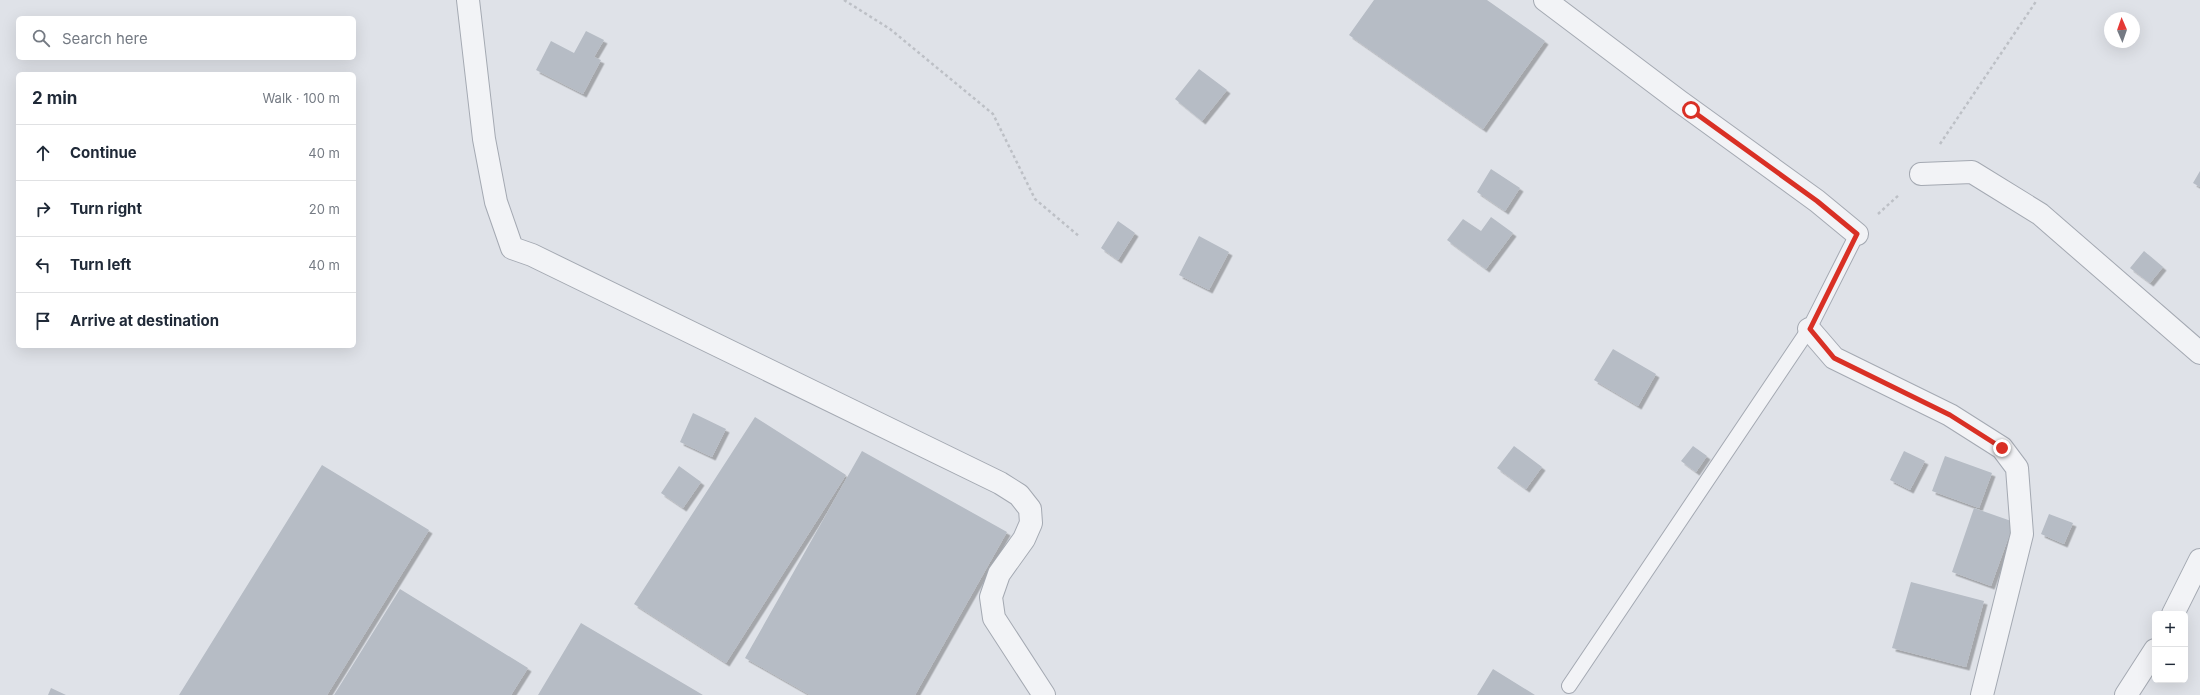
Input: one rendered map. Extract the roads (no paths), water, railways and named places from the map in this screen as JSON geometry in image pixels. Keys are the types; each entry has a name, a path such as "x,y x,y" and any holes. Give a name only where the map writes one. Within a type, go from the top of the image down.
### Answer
{"street":[{"path":"1545,0 1679,101 1817,201 1857,234"},
{"path":"463,1 485,146 496,202 512,248 539,258 769,370 1000,483 1019,495 1030,509 1031,523 1024,539 999,574 991,596 994,618 1044,695"},
{"path":"1921,174 1972,172 2040,214 2200,353"},
{"path":"1810,329 1834,358 1950,415 2002,448 2017,468 2022,534 1982,695"},
{"path":"2174,611 2200,560"},
{"path":"2126,695 2152,655"}],"lane":[{"path":"1569,686 1810,329 1857,234"}]}
